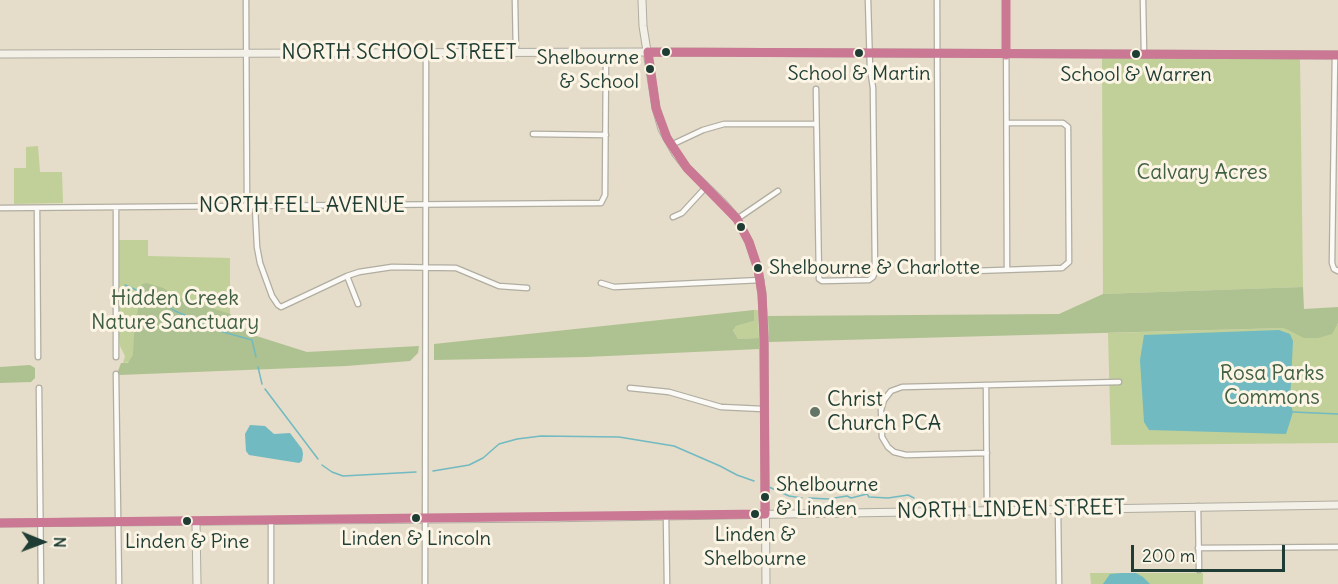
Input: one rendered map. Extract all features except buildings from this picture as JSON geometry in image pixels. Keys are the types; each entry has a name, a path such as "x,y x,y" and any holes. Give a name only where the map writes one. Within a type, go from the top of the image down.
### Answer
{"street":[{"path":"246,0 247,206"},
{"path":"515,0 516,53"},
{"path":"642,0 656,108 662,129 687,168 737,219 750,243 760,280 764,338 766,584"},
{"path":"816,89 819,279 871,279 874,271 873,88 868,0"},
{"path":"937,0 938,266 945,273 1062,268 1069,262 1067,125 1063,123 1007,123"},
{"path":"1006,0 1007,270"},
{"path":"1143,0 1144,53"},
{"path":"425,584 426,52"},
{"name":"NORTH SCHOOL STREET","path":"0,54 648,52 1336,55"},
{"path":"533,134 606,135 606,53"},
{"path":"1336,55 1332,263 1336,270"},
{"path":"671,145 703,130 724,124 816,124"},
{"name":"NORTH FELL AVENUE","path":"0,208 597,204 603,201 606,195 606,135"},
{"path":"673,217 682,213 706,187"},
{"path":"737,219 778,191"},
{"path":"255,207 257,247 265,280 278,305 284,307 346,276 384,267 456,268 498,286 527,288"},
{"path":"37,208 38,357"},
{"path":"116,208 116,357"},
{"path":"346,276 358,304"},
{"path":"601,283 614,287 760,280"},
{"path":"116,374 119,584"},
{"path":"987,453 898,453 883,441 881,423 884,400 891,391 898,388 1119,382"},
{"path":"986,386 987,510"},
{"path":"39,388 41,584"},
{"path":"630,388 669,392 720,407 763,409"},
{"name":"NORTH LINDEN STREET","path":"0,524 1338,505"},
{"path":"1198,506 1198,570"},
{"path":"1058,509 1059,584"},
{"path":"666,516 667,584"},
{"path":"271,521 271,584"},
{"path":"196,522 196,584"},
{"path":"1198,548 1338,547"}],"green space":[{"name":"Calvary Acres","path":"1102,58 1300,58 1303,287 1103,294"},
{"path":"38,146 40,172 62,172 63,203 14,204 14,168 26,168 26,147"},
{"name":"Hidden Creek Nature Sanctuary","path":"119,240 148,240 148,256 230,258 230,314 250,334 258,347 123,363 125,356 120,346 119,336"},
{"path":"147,283 163,288 175,296 230,314 250,334 307,352 419,346 418,353 410,361 346,366 119,375 121,363 128,363 133,355 142,284"},
{"path":"1303,287 1304,309 1338,307 1338,323 1332,334 1318,338 1304,338 1284,328 769,342 768,316 1059,314 1103,294"},
{"path":"754,310 758,310 759,338 738,339 733,329 754,321"},
{"path":"754,310 754,321 736,326 733,330 738,339 759,338 759,349 586,357 434,360 434,344"},
{"name":"Rosa Parks Commons","path":"1338,323 1338,443 1111,445 1108,333 1284,328 1337,325"},
{"path":"30,365 35,368 35,378 31,382 0,383 0,367"},
{"path":"1090,573 1203,573 1203,584 1091,584"}],"water":[{"path":"1279,330 1290,334 1293,341 1290,402 1293,412 1286,434 1149,430 1144,422 1140,360 1144,335"},
{"path":"250,425 265,426 274,434 290,433 302,449 302,461 299,463 249,455 246,451 245,434"},
{"path":"1136,573 1150,584 1103,584 1110,574"}],"waterway":[{"path":"125,285 157,299 209,328 252,340 256,357"},
{"path":"258,367 262,384"},
{"path":"265,389 318,459"},
{"path":"1293,412 1338,414"},
{"path":"433,471 469,465 483,458 499,444 517,439 541,436 619,437 674,446 754,481"},
{"path":"322,465 343,476 416,472"},
{"path":"769,487 789,496 802,498"},
{"path":"809,498 828,499 847,496 851,498 867,494 869,497 888,498 908,495 914,498"}],"transit line":[{"path":"1006,0 1006,55"},
{"path":"648,52 1338,55"},
{"path":"648,52 656,108 667,138 687,168 737,219 749,242 758,269 762,294 764,338 765,514"},
{"path":"0,523 765,514"}],"place":[{"name":"School & Martin","path":"859,53"},
{"name":"School & Warren","path":"1136,54"},
{"name":"Shelbourne & School","path":"650,69"},
{"name":"Shelbourne & Charlotte","path":"758,268"},
{"name":"Christ Church PCA","path":"815,412"},
{"name":"Shelbourne & Linden","path":"765,497"},
{"name":"Linden & Shelbourne","path":"755,514"},
{"name":"Linden & Lincoln","path":"416,518"},
{"name":"Linden & Pine","path":"187,521"}]}
